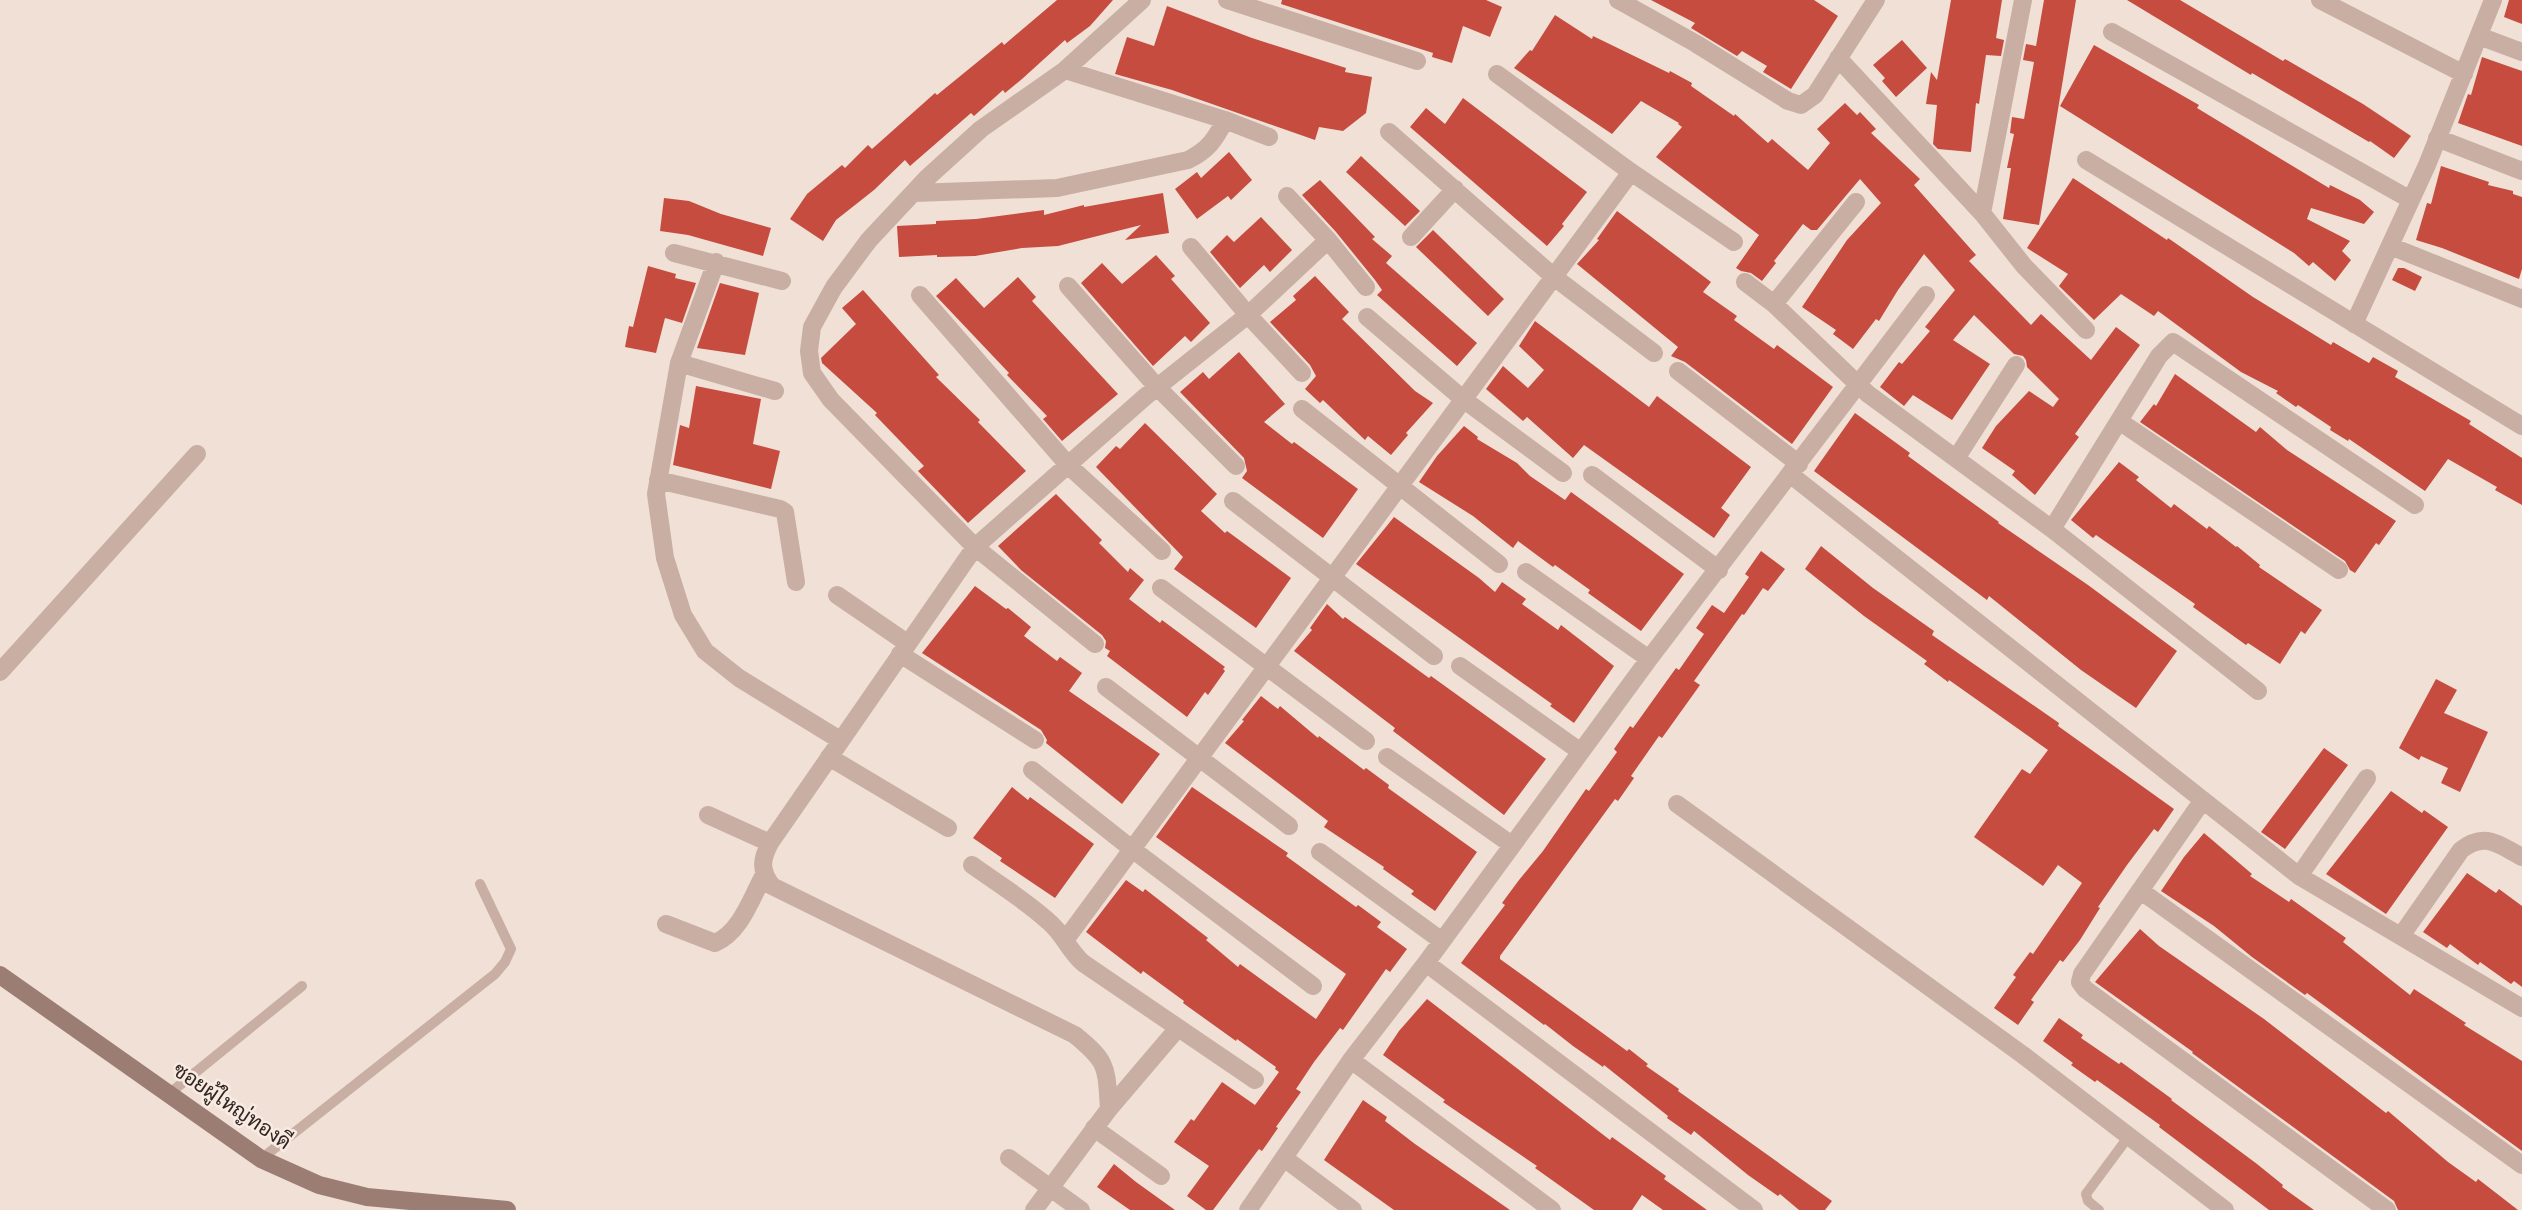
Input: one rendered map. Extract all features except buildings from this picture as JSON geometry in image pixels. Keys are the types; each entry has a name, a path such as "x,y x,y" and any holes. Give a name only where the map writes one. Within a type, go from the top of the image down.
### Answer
{"street":[{"path":"1095,644 975,547 831,400 812,373 809,351 812,327 834,287 869,240 981,129 1065,70 1142,0"},
{"path":"1227,0 1417,61"},
{"path":"1618,0 1695,43 1787,101 1801,105 1815,95 1867,3"},
{"path":"1982,213 2023,0"},
{"path":"2320,0 2464,74"},
{"path":"2354,324 2412,200 2493,0"},
{"path":"2112,32 2412,200"},
{"path":"2479,36 2522,52"},
{"path":"1838,58 1982,213 2024,266 2086,330"},
{"path":"1065,70 1224,120 1269,137"},
{"path":"1497,74 1631,172 1734,242"},
{"path":"914,193 1057,188 1188,160 1215,141 1224,120"},
{"path":"1389,132 1554,277 1654,353"},
{"path":"2437,138 2522,171"},
{"path":"2086,160 2522,426"},
{"path":"1066,939 1631,172"},
{"path":"1411,237 1455,189"},
{"path":"1287,196 1328,240 1366,287"},
{"path":"1774,304 1856,202"},
{"path":"1109,1109 1106,1068 1093,1051 1075,1035 772,886 764,875 762,858 840,740 975,547 1157,387 1248,315 1328,240"},
{"path":"2390,246 2522,299"},
{"path":"1191,247 1248,315 1302,373"},
{"path":"674,253 782,281"},
{"path":"716,262 679,363 658,480 656,494 665,558 683,615 705,651 739,678 840,740"},
{"path":"1745,282 1774,304 1868,394 2052,529 2259,691"},
{"path":"1068,286 1157,387 1236,466"},
{"path":"920,295 1069,466 1162,551"},
{"path":"1248,1210 1351,1060 1649,659 1926,295"},
{"path":"1367,317 1463,399 1563,472"},
{"path":"2052,529 2159,356 2172,342 2415,505"},
{"path":"679,363 775,391"},
{"path":"1957,457 2016,365"},
{"path":"1678,371 1795,470 2299,876 2522,1008"},
{"path":"1302,409 1499,564"},
{"path":"2119,421 2339,570"},
{"path":"0,672 197,454"},
{"path":"1592,475 1719,570"},
{"path":"658,480 785,512 796,582"},
{"path":"1233,501 1434,656"},
{"path":"1525,572 1649,659"},
{"path":"1160,588 1366,741"},
{"path":"837,594 904,649 1035,740"},
{"path":"1460,666 1581,752"},
{"path":"1106,687 1289,826"},
{"path":"829,757 948,828"},
{"path":"1387,757 1512,845"},
{"path":"1032,770 1313,986"},
{"path":"2299,876 2367,778"},
{"path":"2203,800 2082,974 2080,982 2085,989 2388,1210"},
{"path":"1677,804 2012,1047 2225,1210"},
{"path":"708,815 770,843"},
{"path":"2401,936 2461,850 2471,842 2489,840 2522,858"},
{"path":"1320,852 1441,941"},
{"path":"972,865 1048,921 1066,939 1074,955 1083,963 1255,1080"},
{"path":"666,924 715,943 726,939 734,931 764,875"},
{"path":"2141,891 2522,1165"},
{"path":"1426,962 1754,1210"},
{"name":"ซอยผู้ใหญ่ทองดี","path":"0,975 261,1159 319,1185 367,1197 383,1204 507,1210"},
{"path":"1034,1210 1109,1109 1178,1028"},
{"path":"1351,1060 1552,1210"},
{"path":"1094,1128 1161,1177"},
{"path":"1009,1158 1081,1210"},
{"path":"1284,1158 1353,1210"}],"lane":[{"path":"261,1159 495,974 505,962 511,949 480,884"},
{"path":"170,1093 302,986"},
{"path":"2099,1210 2088,1201 2086,1194 2129,1136"}]}
